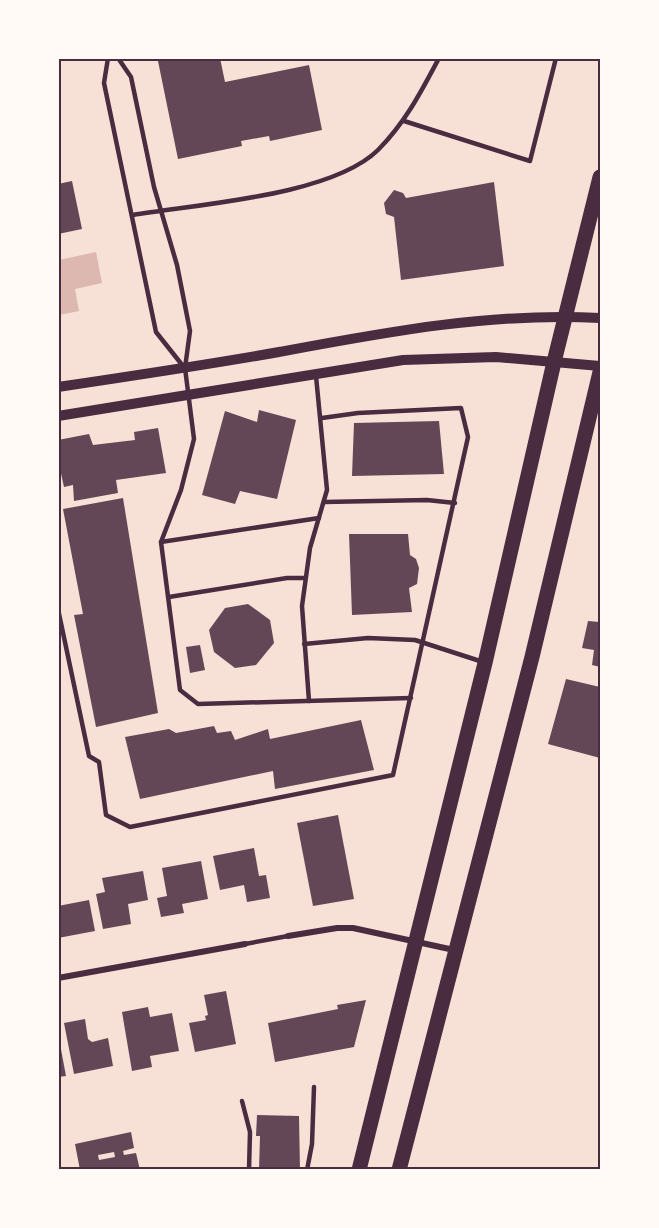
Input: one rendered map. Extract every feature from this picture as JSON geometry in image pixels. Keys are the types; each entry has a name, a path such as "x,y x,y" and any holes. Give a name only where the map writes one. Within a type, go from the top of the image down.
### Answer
{"main road":[{"path":"359,1170 484,663 600,177"},
{"path":"399,1170 454,950 532,657 600,372"}],"street":[{"path":"58,387 185,368 424,326 565,316 600,318"},
{"path":"58,416 188,394 316,376 375,364 425,358 496,357 600,366"},
{"path":"288,936 345,927 454,950"},
{"path":"58,978 244,944"}],"lane":[{"path":"108,58 105,82 156,332 185,368"},
{"path":"118,58 131,77 159,211 177,265 190,332 185,368 194,439 181,490 161,542 180,690 198,704 411,698"},
{"path":"133,215 274,192 342,175 376,151 404,121 414,107 439,58"},
{"path":"404,121 530,161 556,58"},
{"path":"309,701 302,606 310,548 327,490 322,418 316,376"},
{"path":"58,609 89,756 99,762 106,815 130,827 393,775 468,437 462,408 358,413 322,418"},
{"path":"324,502 427,500 455,503"},
{"path":"161,542 319,518"},
{"path":"169,597 287,578 305,578"},
{"path":"304,644 368,638 421,642 484,663"},
{"path":"244,944 288,936"},
{"path":"307,1170 312,1144 314,1087"},
{"path":"242,1101 250,1132 249,1170"}],"shaded area":[{"path":"96,252 102,283 75,289 79,311 59,315 59,260"}],"building":[{"path":"162,58 220,58 225,82 309,65 322,130 270,141 269,136 241,141 242,146 178,159 158,61"},
{"path":"72,181 82,229 58,234 58,184"},
{"path":"494,182 504,266 401,280 394,217 386,214 384,203 394,190 403,193 406,198"},
{"path":"259,410 296,420 277,499 240,491 235,504 202,495 225,411 257,422"},
{"path":"439,421 444,474 352,476 354,423"},
{"path":"158,428 166,473 116,480 118,493 74,501 73,485 64,487 58,460 58,440 89,434 93,445 135,440 134,432"},
{"path":"123,498 158,713 96,727 74,615 83,614 63,509"},
{"path":"349,534 408,534 410,555 416,559 419,568 417,584 409,588 412,612 352,615"},
{"path":"248,604 270,620 274,643 256,665 235,668 214,652 209,630 225,608"},
{"path":"600,618 600,667 592,665 594,650 582,648 588,621 599,622"},
{"path":"200,645 205,670 190,673 186,647"},
{"path":"566,679 600,687 600,758 548,744"},
{"path":"361,720 374,770 275,789 273,771 140,799 125,737 169,729 176,733 214,726 217,733 231,731 235,740 268,729 270,739"},
{"path":"338,815 354,899 313,906 297,823"},
{"path":"254,848 259,876 266,875 270,898 247,902 244,885 220,890 213,856"},
{"path":"201,861 208,899 182,904 184,913 161,917 157,898 167,896 162,868"},
{"path":"143,871 148,900 128,904 131,924 103,929 96,894 105,892 102,878"},
{"path":"89,900 95,931 58,938 58,906"},
{"path":"226,991 236,1044 195,1052 189,1023 206,1020 205,1016 208,1015 204,995"},
{"path":"366,1000 354,1047 275,1062 268,1023 338,1009 337,1005"},
{"path":"148,1007 150,1017 172,1013 179,1051 150,1056 152,1067 132,1071 122,1012"},
{"path":"85,1019 88,1039 92,1042 108,1038 113,1066 74,1074 64,1023"},
{"path":"60,1044 66,1076 58,1077 58,1045"},
{"path":"257,1115 299,1116 300,1170 259,1170 260,1136 256,1136"},
{"path":"131,1132 134,1148 123,1151 124,1155 136,1153 140,1170 80,1170 75,1144","holes":["114,1152 115,1157 99,1160 98,1155"]}]}
